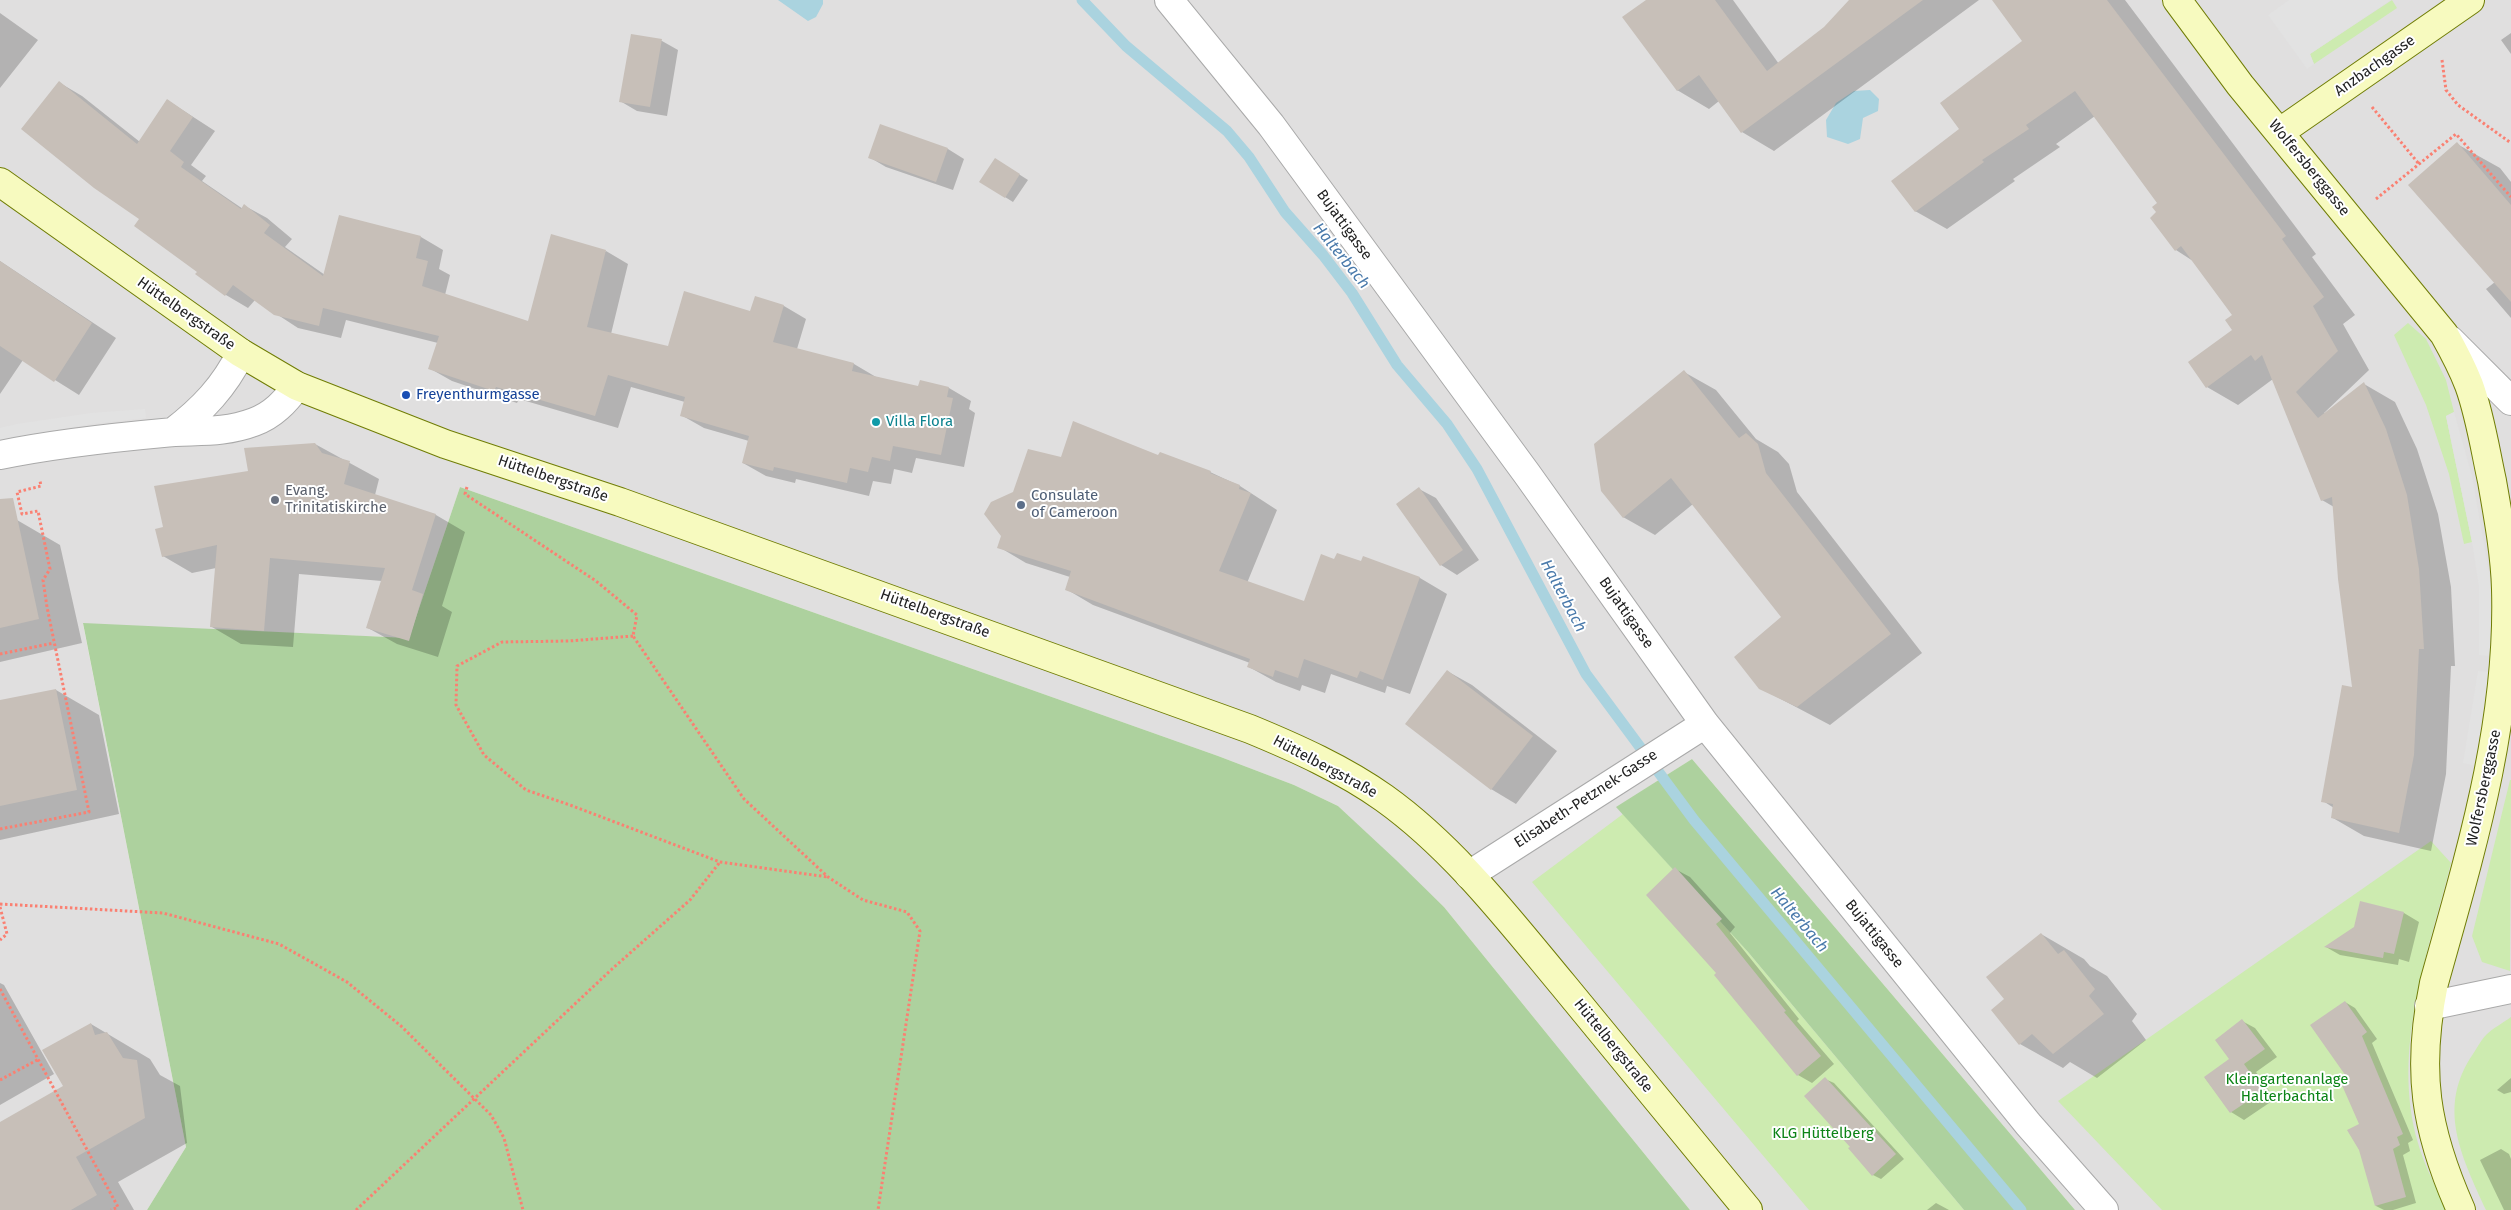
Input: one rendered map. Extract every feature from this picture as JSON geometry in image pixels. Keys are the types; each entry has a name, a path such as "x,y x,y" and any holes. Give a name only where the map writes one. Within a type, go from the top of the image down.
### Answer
{"main road":[{"name":"Wolfersberggasse","path":"2177,0 2210,47 2444,334 2461,368 2474,402 2496,506 2506,588 2506,713 2493,753 2479,819 2429,1006 2424,1067 2427,1106 2434,1141 2444,1172 2461,1210"},
{"name":"Anzbachgasse","path":"2280,132 2470,0"},
{"name":"Hüttelbergstraße","path":"0,182 241,353 297,386 444,444 611,499 1103,674 1286,744 1320,760 1384,798 1415,823 1469,875 1524,938 1748,1210"}],"street":[{"name":"Bujattigasse","path":"1169,0 1277,133 1527,474 1705,724 2028,1124 2104,1210"},
{"name":"Wolfersberggasse","path":"2444,334 2511,401"},
{"path":"173,432 194,416 220,389 241,353"},
{"path":"0,455 61,443 173,432 215,431 255,422 278,408 297,386"},
{"name":"Elisabeth-Petznek-Gasse","path":"1469,875 1705,724"},
{"path":"2429,1006 2511,989"}],"path":[{"path":"2437,22 2446,90 2458,105 2511,143"},
{"path":"2351,82 2419,164"},
{"path":"2351,220 2456,134 2511,197"},
{"path":"468,483 465,494 596,581 637,615 633,636 744,799 828,877 863,900 907,912 920,931 878,1210"},
{"path":"0,829 90,812 54,643 43,580 50,569 38,511 22,514 17,492 34,488"},
{"path":"633,636 569,641 502,642 457,666 456,705 484,754 526,790 720,862 828,877"},
{"path":"0,654 54,643"},
{"path":"356,1210 474,1097 690,900 720,862"},
{"path":"0,940 7,934 0,905 163,913 279,944 347,982 401,1026 491,1115 504,1138 523,1210"},
{"path":"0,989 118,1207 111,1210"},
{"path":"0,1080 39,1059"}],"shaded area":[{"path":"0,0 2511,0 2511,1210 2075,1210 1692,759 1617,807 1748,952 1964,1210 1690,1210 1444,907 1338,806 1294,785 1218,756 460,487 409,638 83,624 186,1147 147,1210 0,1210"},
{"path":"2289,0 2391,0 2310,54 2314,64 2307,69 2268,15"},
{"path":"145,409 146,418 91,424 0,440 0,428 17,424 91,413"},
{"path":"2454,412 2472,476 2491,584 2490,656 2479,655 2479,587 2472,542 2446,416"},
{"path":"2478,671 2489,672 2476,766 2463,763"}],"green space":[{"path":"2392,0 2397,8 2314,64 2310,54"},
{"path":"2408,323 2426,339 2446,380 2454,412 2446,416 2472,542 2464,544 2449,474 2426,405 2394,335"},
{"path":"460,487 1218,756 1294,785 1338,806 1444,907 1690,1210 147,1210 186,1147 83,623 409,638"},
{"path":"1692,759 2075,1210 1964,1210 1748,952 1616,807"},
{"path":"2510,780 2510,971 2482,962 2472,936"},
{"name":"KLG Hüttelberg","path":"1623,814 1748,952 1964,1210 1809,1210 1532,882"},
{"name":"Kleingartenanlage Halterbachtal","path":"2431,841 2451,863 2423,967 2416,1002 2411,1037 2409,1073 2411,1108 2418,1143 2427,1169 2447,1210 2162,1210 2058,1101"},
{"path":"2511,1017 2511,1210 2486,1210 2462,1152 2455,1113 2456,1094 2462,1074 2482,1039"}],"water":[{"path":"778,0 823,0 823,4 816,17 808,21"},
{"path":"1870,90 1879,99 1878,111 1863,118 1860,139 1848,144 1827,137 1826,120 1836,103 1854,91"}],"building":[{"path":"1646,0 1715,0 1767,71 1824,27 1849,0 1923,0 1741,133 1699,75 1677,91 1622,17"},
{"path":"1992,0 2107,0 2286,236 2282,239 2324,297 2313,306 2338,351 2296,392 2318,418 2364,382 2386,429 2407,495 2419,569 2424,649 2419,649 2414,755 2399,833 2331,818 2333,804 2321,802 2342,685 2352,687 2338,579 2332,497 2321,501 2262,355 2255,361 2251,355 2206,388 2188,362 2232,330 2225,320 2232,315 2181,246 2175,251 2150,218 2156,212 2152,207 2157,203 2075,91 2026,125 2029,129 1982,160 1984,162 1915,212 1891,181 1959,129 1940,103 2022,41"},
{"path":"631,34 662,39 650,107 619,102"},
{"path":"59,81 137,144 167,99 193,117 170,151 184,162 181,167 241,209 244,204 270,225 264,233 323,276 339,215 421,236 416,258 428,261 422,286 528,321 551,234 606,250 587,327 668,346 684,291 750,311 755,296 784,305 773,342 854,363 852,371 918,386 920,380 949,387 947,397 953,398 941,455 893,446 890,461 872,457 868,472 850,468 847,483 774,467 773,471 742,463 749,436 680,416 685,397 608,375 595,416 496,387 494,391 428,369 439,336 323,308 319,326 274,315 233,285 225,296 195,274 197,272 134,226 139,219 94,188 21,129"},
{"path":"880,124 948,148 936,182 868,158"},
{"path":"2457,142 2511,205 2511,302 2408,185"},
{"path":"995,158 1020,174 1005,198 979,182"},
{"path":"0,261 92,323 54,382 0,346"},
{"path":"1684,370 1739,438 1746,433 1758,444 1766,473 1891,634 1797,707 1759,689 1734,657 1781,617 1671,478 1623,518 1601,491 1594,444"},
{"path":"1073,421 1158,455 1160,452 1211,471 1210,473 1240,485 1239,489 1251,493 1219,571 1304,601 1321,554 1334,559 1337,553 1361,561 1363,556 1420,577 1383,680 1360,671 1357,678 1304,659 1298,678 1275,670 1273,677 1247,667 1250,659 1065,590 1071,571 997,548 1001,536 984,514 991,502 1013,492 1028,449 1061,457"},
{"name":"Evang. Trinitatiskirche","path":"315,443 322,453 350,461 344,484 436,514 412,590 423,594 409,641 366,628 385,568 270,558 264,631 210,627 217,545 162,557 155,529 163,527 154,486 248,471 244,448"},
{"path":"1419,487 1463,550 1440,566 1396,504"},
{"path":"13,498 39,619 0,628 0,499"},
{"path":"1447,670 1533,736 1491,790 1405,724"},
{"path":"56,689 77,790 0,806 0,700"},
{"path":"1675,867 1722,919 1716,924 1786,1011 1784,1012 1821,1056 1797,1076 1714,975 1716,973 1646,895"},
{"path":"2360,901 2404,912 2394,954 2384,952 2383,958 2324,947 2354,927"},
{"path":"2041,933 2058,954 2064,950 2095,989 2089,996 2104,1014 2053,1054 2032,1034 2019,1045 1991,1010 2004,999 1986,977"},
{"path":"2345,1001 2367,1032 2362,1036 2403,1134 2397,1137 2400,1145 2393,1149 2406,1197 2375,1206 2359,1150 2347,1130 2359,1124 2341,1083 2348,1079 2310,1025"},
{"path":"2242,1019 2265,1049 2244,1064 2263,1091 2230,1113 2204,1077 2229,1059 2215,1040"},
{"path":"91,1023 95,1035 107,1032 123,1058 137,1060 145,1118 76,1157 97,1195 71,1210 0,1210 0,1122 63,1086 42,1050"},
{"path":"1825,1077 1896,1154 1872,1176 1848,1148 1850,1147 1804,1096"}],"waterway":[{"name":"Halterbach","path":"1082,0 1126,46 1227,131 1249,157 1285,212 1323,255 1352,293 1397,365 1447,424 1477,469 1586,674 1694,820 2021,1210"}],"place":[{"name":"Freyenthurmgasse","path":"406,395"},
{"name":"Villa Flora","path":"876,422"},
{"name":"Evang. Trinitatiskirche","path":"275,500"},
{"name":"Consulate of Cameroon","path":"1021,505"}]}
